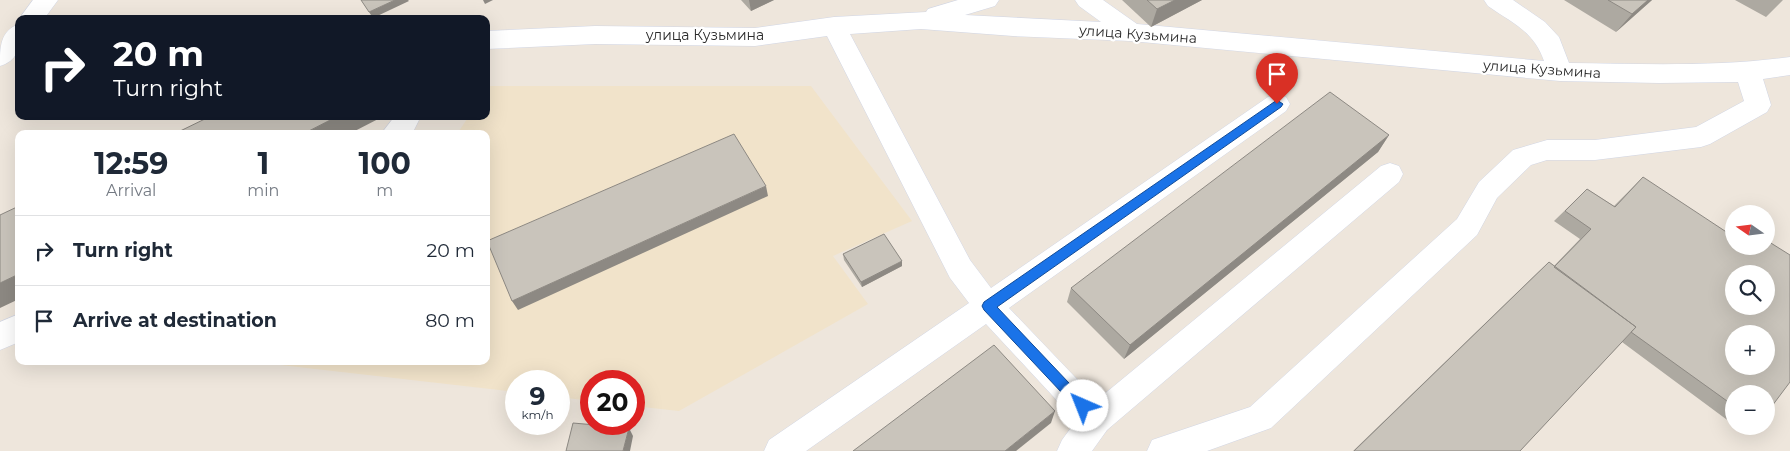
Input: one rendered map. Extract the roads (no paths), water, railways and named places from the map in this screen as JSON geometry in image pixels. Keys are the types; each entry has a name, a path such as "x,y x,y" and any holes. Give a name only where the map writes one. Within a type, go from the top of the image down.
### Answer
{"street":[{"path":"33,15 46,0"},
{"path":"920,20 987,0"},
{"path":"1087,0 1132,32"},
{"path":"1496,0 1537,28 1546,38 1550,43 1560,72"},
{"name":"улица Кузьмина","path":"490,40 595,35 755,38 834,26 920,20 1013,27 1132,32 1560,72 1659,74 1748,72 1790,66"},
{"path":"834,26 960,269 988,306 1096,420"},
{"path":"1163,451 1260,418 1467,227 1488,190 1522,157 1546,150 1595,150 1701,137 1758,105 1748,72"},
{"path":"780,451 1277,104"},
{"path":"1073,451 1096,420 1390,174"},
{"path":"0,337 15,329"}]}
